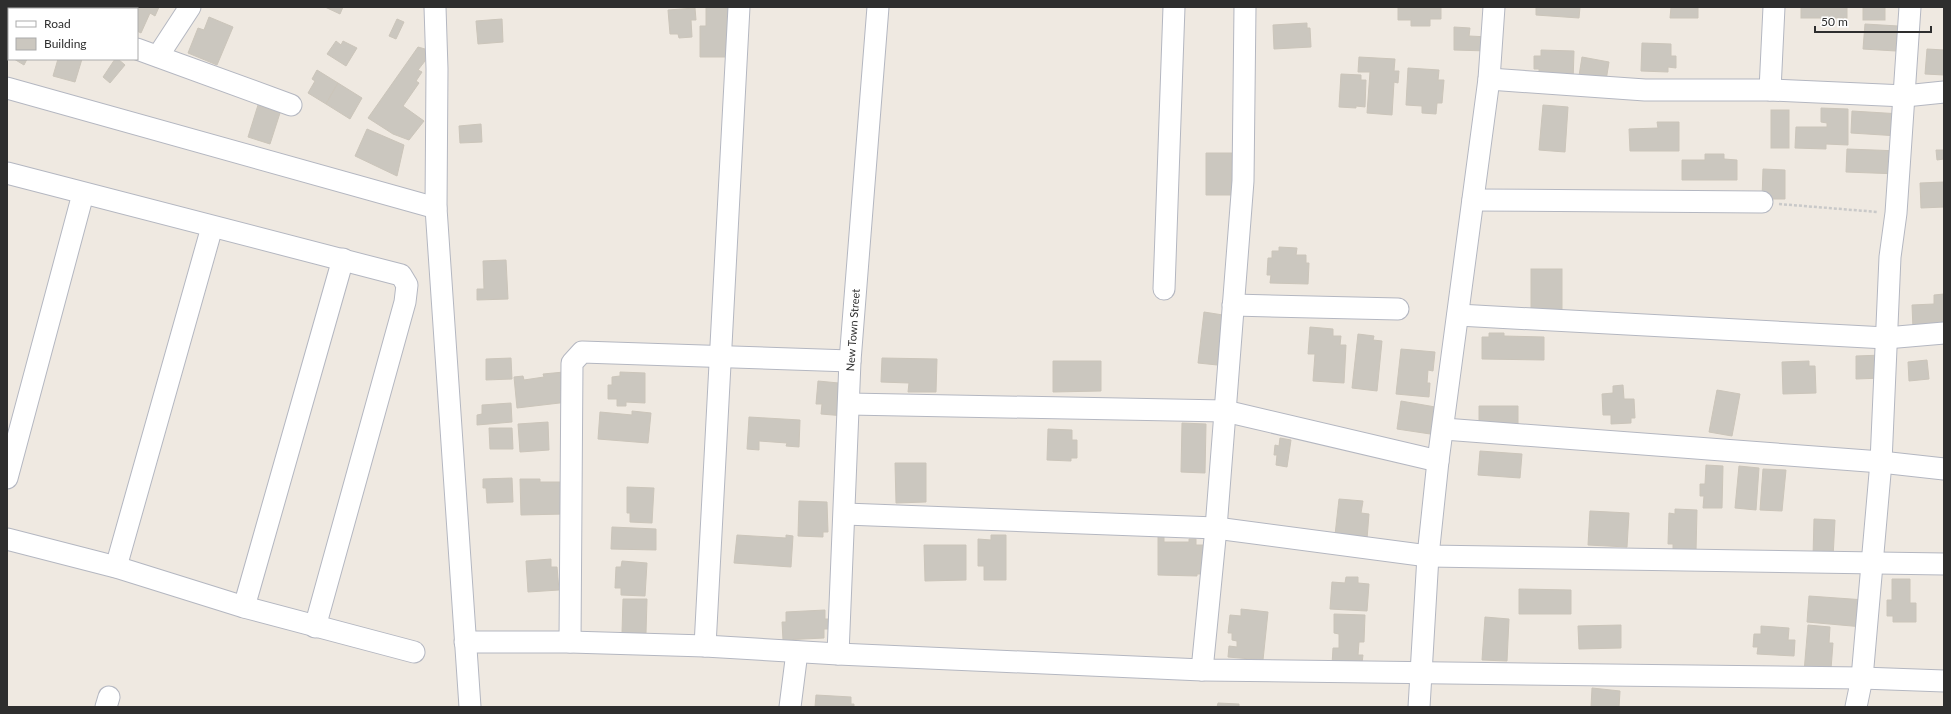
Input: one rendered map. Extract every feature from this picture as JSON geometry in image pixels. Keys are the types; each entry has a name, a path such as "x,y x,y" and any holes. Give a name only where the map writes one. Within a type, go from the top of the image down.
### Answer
{"street":[{"path":"158,56 190,7"},
{"path":"435,7 437,69 436,208 470,707"},
{"path":"705,646 739,7"},
{"name":"New Town Street","path":"838,654 845,514 850,361 878,7"},
{"path":"1164,289 1174,7"},
{"path":"1202,670 1216,528 1243,181 1245,7"},
{"path":"1418,707 1422,674 1428,556 1438,461 1444,429 1489,79 1494,7"},
{"path":"1770,90 1774,7"},
{"path":"1856,707 1862,678 1881,462 1890,257 1896,213 1910,7"},
{"path":"138,48 291,104"},
{"path":"1489,79 1645,90 1770,90 1905,96 1944,92"},
{"path":"7,88 436,208"},
{"path":"7,173 83,194 401,275 407,285 405,302 315,627"},
{"path":"7,478 83,194"},
{"path":"1473,200 1762,202"},
{"path":"116,566 212,227"},
{"path":"244,608 343,259"},
{"path":"1234,305 1398,309"},
{"path":"1458,315 1886,338 1944,333"},
{"path":"570,642 572,363 582,352 850,361"},
{"path":"849,404 1225,411 1438,461"},
{"path":"1444,429 1881,462 1944,469"},
{"path":"845,514 1216,528 1428,556 1944,564"},
{"path":"7,539 116,566 244,608 414,652"},
{"path":"465,642 570,642 705,646 838,654 1202,670 1944,680"},
{"path":"790,707 797,652"}],"path":[{"path":"1762,202 1896,213"}],"building":[{"path":"65,7 95,7 95,8"},
{"path":"159,7 155,16 150,13 141,33 138,32 138,8 112,8"},
{"path":"325,7 343,7 340,14"},
{"path":"706,7 732,7 732,57 700,57 700,26 706,26"},
{"path":"1398,7 1441,7 1441,19 1430,19 1430,26 1411,26 1411,20 1398,20"},
{"path":"1536,7 1580,7 1579,18 1536,15"},
{"path":"1671,7 1698,7 1698,18 1670,18"},
{"path":"1801,7 1847,7 1847,18 1801,18"},
{"path":"1863,7 1885,7 1885,20 1863,20"},
{"path":"695,8 696,20 691,20 692,37 679,38 678,34 670,34 668,10"},
{"path":"209,17 233,27 217,65 188,53 198,28 204,30"},
{"path":"397,19 404,22 396,39 389,36"},
{"path":"502,19 503,42 478,44 476,21"},
{"path":"1307,23 1307,28 1310,28 1311,47 1274,49 1273,25"},
{"path":"1865,24 1898,26 1896,51 1863,49"},
{"path":"1454,27 1470,28 1469,36 1489,37 1488,51 1454,50"},
{"path":"336,41 341,45 343,41 357,48 346,66 327,54"},
{"path":"1642,43 1671,44 1671,56 1676,56 1676,68 1668,67 1668,72 1641,71"},
{"path":"418,47 425,49 425,61 418,70 422,72 416,81 419,83 403,106 424,121 409,140 393,134 368,118"},
{"path":"1927,49 1944,50 1944,75 1925,74"},
{"path":"1541,50 1574,51 1573,82 1539,80 1539,69 1534,69 1534,56 1541,56"},
{"path":"1359,57 1395,59 1394,71 1399,71 1398,83 1394,82 1392,115 1367,113 1370,72 1358,72"},
{"path":"1582,57 1609,62 1605,87 1578,82"},
{"path":"16,60 26,60 24,65"},
{"path":"58,60 82,60 75,82 53,76"},
{"path":"114,60 119,60 125,65 110,83 103,77"},
{"path":"1408,68 1439,70 1438,80 1444,80 1442,103 1437,103 1436,114 1422,113 1422,106 1406,105"},
{"path":"317,70 338,83 326,104 308,93 315,81 312,79"},
{"path":"1341,74 1361,75 1361,80 1366,80 1365,107 1339,107"},
{"path":"338,83 362,98 350,119 326,104"},
{"path":"258,105 280,113 270,144 248,137"},
{"path":"1543,105 1568,107 1565,152 1539,150"},
{"path":"1821,108 1848,109 1848,145 1826,144 1826,149 1795,148 1796,127 1827,127 1827,123 1821,122"},
{"path":"1771,110 1789,110 1789,148 1771,148"},
{"path":"1852,111 1901,114 1899,136 1851,133"},
{"path":"1657,122 1679,122 1679,151 1630,151 1629,129 1658,128"},
{"path":"481,124 482,142 460,143 459,126"},
{"path":"367,129 404,145 397,176 355,156"},
{"path":"1847,149 1900,151 1899,174 1846,172"},
{"path":"1936,150 1944,150 1944,159 1937,160"},
{"path":"1206,153 1232,153 1232,168 1237,168 1237,195 1206,195"},
{"path":"1705,154 1724,154 1724,159 1737,160 1737,180 1682,180 1682,160 1705,160"},
{"path":"1763,169 1785,170 1785,199 1762,199"},
{"path":"1944,182 1944,207 1921,208 1920,183"},
{"path":"1279,247 1297,248 1296,255 1306,255 1306,263 1309,263 1308,284 1270,283 1271,275 1267,275 1268,258 1272,258 1272,251 1279,251"},
{"path":"506,260 508,299 477,300 477,289 484,289 483,261"},
{"path":"1531,269 1562,269 1562,311 1531,311"},
{"path":"1944,294 1944,327 1913,329 1912,305 1934,304 1934,295"},
{"path":"1204,312 1223,315 1227,366 1198,363"},
{"path":"1310,327 1333,329 1333,336 1341,336 1340,345 1346,345 1344,383 1313,381 1315,354 1308,354"},
{"path":"1489,333 1504,333 1504,336 1544,337 1544,360 1482,359 1482,337 1489,337"},
{"path":"1358,334 1374,336 1373,340 1382,341 1377,391 1352,388"},
{"path":"1401,349 1435,352 1433,371 1428,370 1427,383 1430,383 1429,397 1396,394"},
{"path":"1883,355 1883,378 1856,379 1856,356"},
{"path":"511,358 512,379 486,380 486,359"},
{"path":"882,358 937,359 936,392 908,392 909,383 881,382"},
{"path":"1927,360 1929,379 1909,381 1908,362"},
{"path":"1053,361 1101,361 1101,391 1053,392"},
{"path":"1809,361 1809,366 1815,366 1816,393 1783,394 1782,362"},
{"path":"564,372 568,402 517,408 514,377 523,376 524,380 544,377 543,374"},
{"path":"620,372 645,373 645,403 626,402 626,406 617,406 617,399 608,399 608,385 612,385 612,377 620,376"},
{"path":"818,381 849,384 845,416 821,414 822,404 816,404"},
{"path":"1623,385 1624,399 1634,399 1635,418 1631,418 1631,423 1611,424 1611,415 1603,415 1602,394 1613,393 1613,386"},
{"path":"1717,390 1740,394 1732,436 1709,432"},
{"path":"1401,401 1441,408 1437,435 1397,429"},
{"path":"511,403 512,422 477,425 477,415 482,414 482,405"},
{"path":"1479,406 1518,406 1518,426 1479,427"},
{"path":"632,411 651,413 648,443 598,439 600,412 632,415"},
{"path":"749,417 800,420 799,447 786,446 787,443 759,441 759,450 747,449"},
{"path":"548,422 549,450 520,452 518,424"},
{"path":"1182,423 1206,424 1205,473 1181,472"},
{"path":"489,428 512,428 513,449 490,449"},
{"path":"1048,429 1072,430 1072,440 1077,440 1077,458 1071,458 1071,461 1047,460"},
{"path":"1280,438 1291,440 1287,467 1276,465 1277,455 1274,455 1275,445 1279,446"},
{"path":"1480,451 1522,454 1520,478 1478,475"},
{"path":"895,463 926,463 926,502 896,503"},
{"path":"1706,465 1723,466 1722,508 1703,508 1704,496 1700,496 1700,484 1705,484"},
{"path":"1739,466 1759,468 1756,510 1735,508"},
{"path":"1763,469 1786,470 1782,511 1760,510"},
{"path":"512,478 513,502 487,503 486,488 483,488 483,479"},
{"path":"520,479 540,479 540,482 564,482 564,514 521,515"},
{"path":"627,487 654,488 652,523 630,522 630,513 627,513"},
{"path":"1339,499 1363,501 1361,513 1369,514 1367,539 1335,535"},
{"path":"799,501 827,502 828,532 823,532 823,537 798,536"},
{"path":"1675,509 1697,510 1696,551 1673,550 1673,544 1668,544 1669,513 1675,514"},
{"path":"1590,511 1629,513 1627,547 1588,545"},
{"path":"1814,519 1835,520 1833,558 1813,557"},
{"path":"612,527 656,529 656,550 611,549"},
{"path":"737,535 786,538 786,535 793,536 791,567 734,563"},
{"path":"991,535 1006,535 1006,580 984,580 984,566 978,566 978,539 991,540"},
{"path":"1158,535 1164,536 1164,542 1189,542 1189,539 1196,539 1196,545 1206,545 1205,574 1197,574 1197,576 1158,575"},
{"path":"924,545 966,545 966,580 925,581"},
{"path":"551,559 551,567 557,567 559,590 528,592 526,561"},
{"path":"622,561 647,563 645,596 621,595 621,588 615,588 616,567 621,567"},
{"path":"1346,577 1358,577 1358,583 1369,584 1367,611 1330,609 1332,582 1345,583"},
{"path":"1892,579 1910,579 1910,603 1916,603 1916,622 1893,622 1893,616 1887,616 1887,600 1892,600"},
{"path":"1519,589 1571,590 1571,614 1519,614"},
{"path":"1809,596 1865,600 1863,627 1807,622"},
{"path":"623,599 647,599 646,633 622,633"},
{"path":"1241,609 1268,612 1263,660 1228,657 1229,646 1237,647 1237,641 1232,640 1232,633 1228,633 1230,615 1241,616"},
{"path":"825,610 825,619 829,619 829,629 824,629 824,638 783,640 782,622 786,622 786,612"},
{"path":"1334,614 1365,615 1364,642 1359,642 1358,655 1363,655 1362,663 1332,665 1333,648 1339,648 1339,634 1334,633"},
{"path":"1485,617 1509,619 1507,661 1482,660"},
{"path":"1621,625 1621,648 1579,649 1578,626"},
{"path":"1808,625 1830,627 1829,643 1833,643 1831,669 1804,672"},
{"path":"1761,626 1789,628 1788,640 1795,640 1794,656 1757,654 1758,647 1753,647 1754,634 1761,634"},
{"path":"1592,688 1620,691 1619,707 1591,707"},
{"path":"816,695 851,697 851,704 854,704 854,707 815,707"},
{"path":"1218,703 1239,704 1239,707 1217,707"}]}
